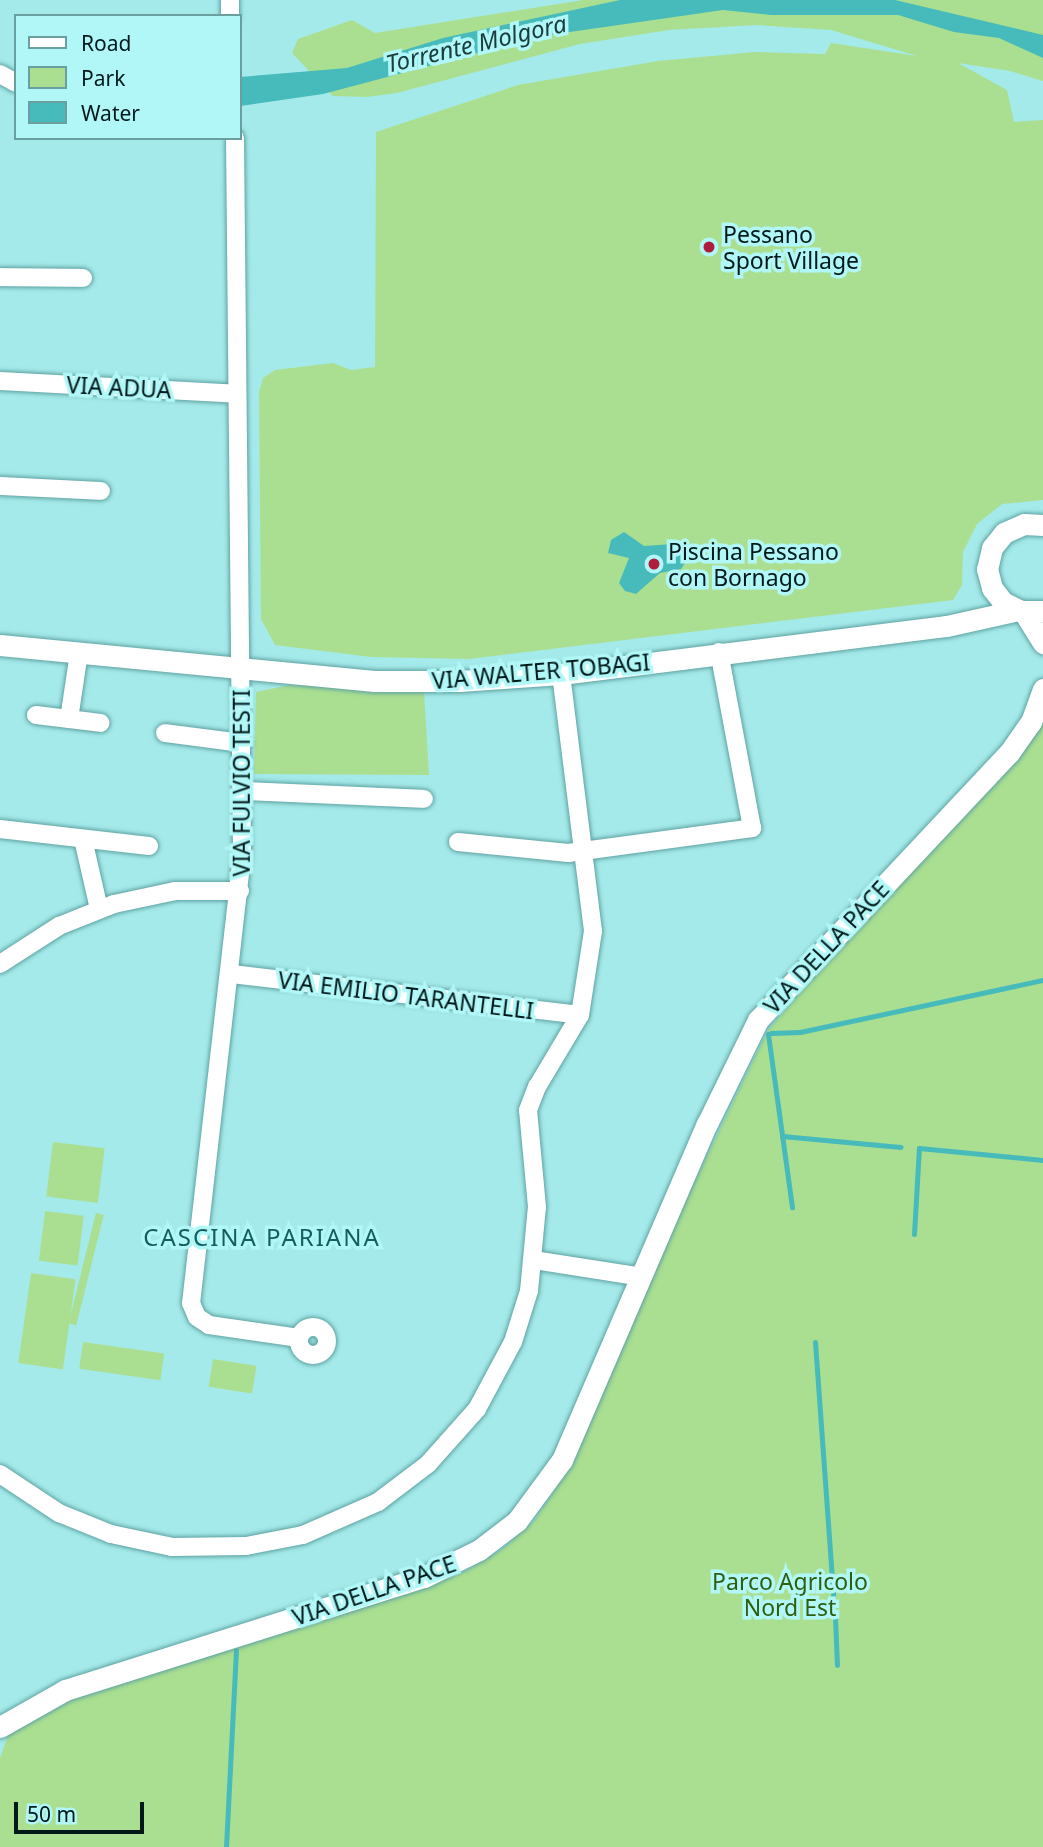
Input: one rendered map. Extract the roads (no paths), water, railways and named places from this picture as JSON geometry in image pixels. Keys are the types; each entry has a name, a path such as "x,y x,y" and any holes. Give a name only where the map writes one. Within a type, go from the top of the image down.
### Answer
{"street":[{"name":"VIA FULVIO TESTI","path":"235,140 243,791 240,891 191,1303 197,1317 209,1325 299,1338"},
{"path":"0,277 83,278"},
{"name":"VIA ADUA","path":"0,381 237,394"},
{"path":"0,486 101,491"},
{"name":"VIA WALTER TOBAGI","path":"947,626 974,611 987,574 990,550 1002,535 1021,525 1043,525"},
{"path":"987,574 999,598 1028,611 1043,643"},
{"name":"VIA WALTER TOBAGI","path":"3,646 410,682 561,674 719,652 947,626 1028,611"},
{"path":"458,842 555,853 751,828 719,652"},
{"path":"69,719 79,653"},
{"path":"0,1474 80,1523 172,1547 246,1546 334,1524 408,1481 446,1446 477,1409 515,1337 534,1260 537,1207 528,1110 537,1087 580,1015 593,931 561,674"},
{"name":"VIA DELLA PACE","path":"0,1713 424,1577 493,1541 535,1502 562,1461 706,1124 758,1020 1015,747 1031,722 1043,689"},
{"path":"36,715 101,723"},
{"path":"165,733 242,743"},
{"path":"243,791 424,799"},
{"path":"0,829 149,846"},
{"path":"83,839 99,909"},
{"path":"0,964 44,934 99,909 167,892 240,891"},
{"name":"VIA EMILIO TARANTELLI","path":"232,974 580,1015"},
{"path":"534,1260 642,1277"},
{"name":"VIA DELLA PACE","path":"0,1727 40,1701"}],"water":[{"name":"Torrente Molgora","path":"620,0 895,0 1043,35 1043,58 999,38 954,32 898,15 771,15 723,10 542,36 323,94 242,106 242,77 347,68 443,38"},
{"name":"Piscina Pessano con Bornago","path":"624,532 644,546 673,544 683,550 687,560 681,569 660,573 636,594 625,591 619,583 629,558 608,553 611,540"}],"waterway":[{"path":"771,1033 800,1032 1043,980"},
{"path":"768,1034 792,1207"},
{"path":"782,1136 900,1147"},
{"path":"914,1234 919,1148 1043,1160"},
{"path":"815,1342 833,1595"},
{"path":"835,1618 837,1665"},
{"path":"226,1847 236,1650"}],"place":[{"name":"Pessano Sport Village","path":"709,247"},
{"name":"Piscina Pessano con Bornago","path":"654,564"}],"district":[{"name":"CASCINA PARIANA","path":"262,1237"}],"park label":[{"name":"Parco Agricolo Nord Est","path":"790,1594"}]}
